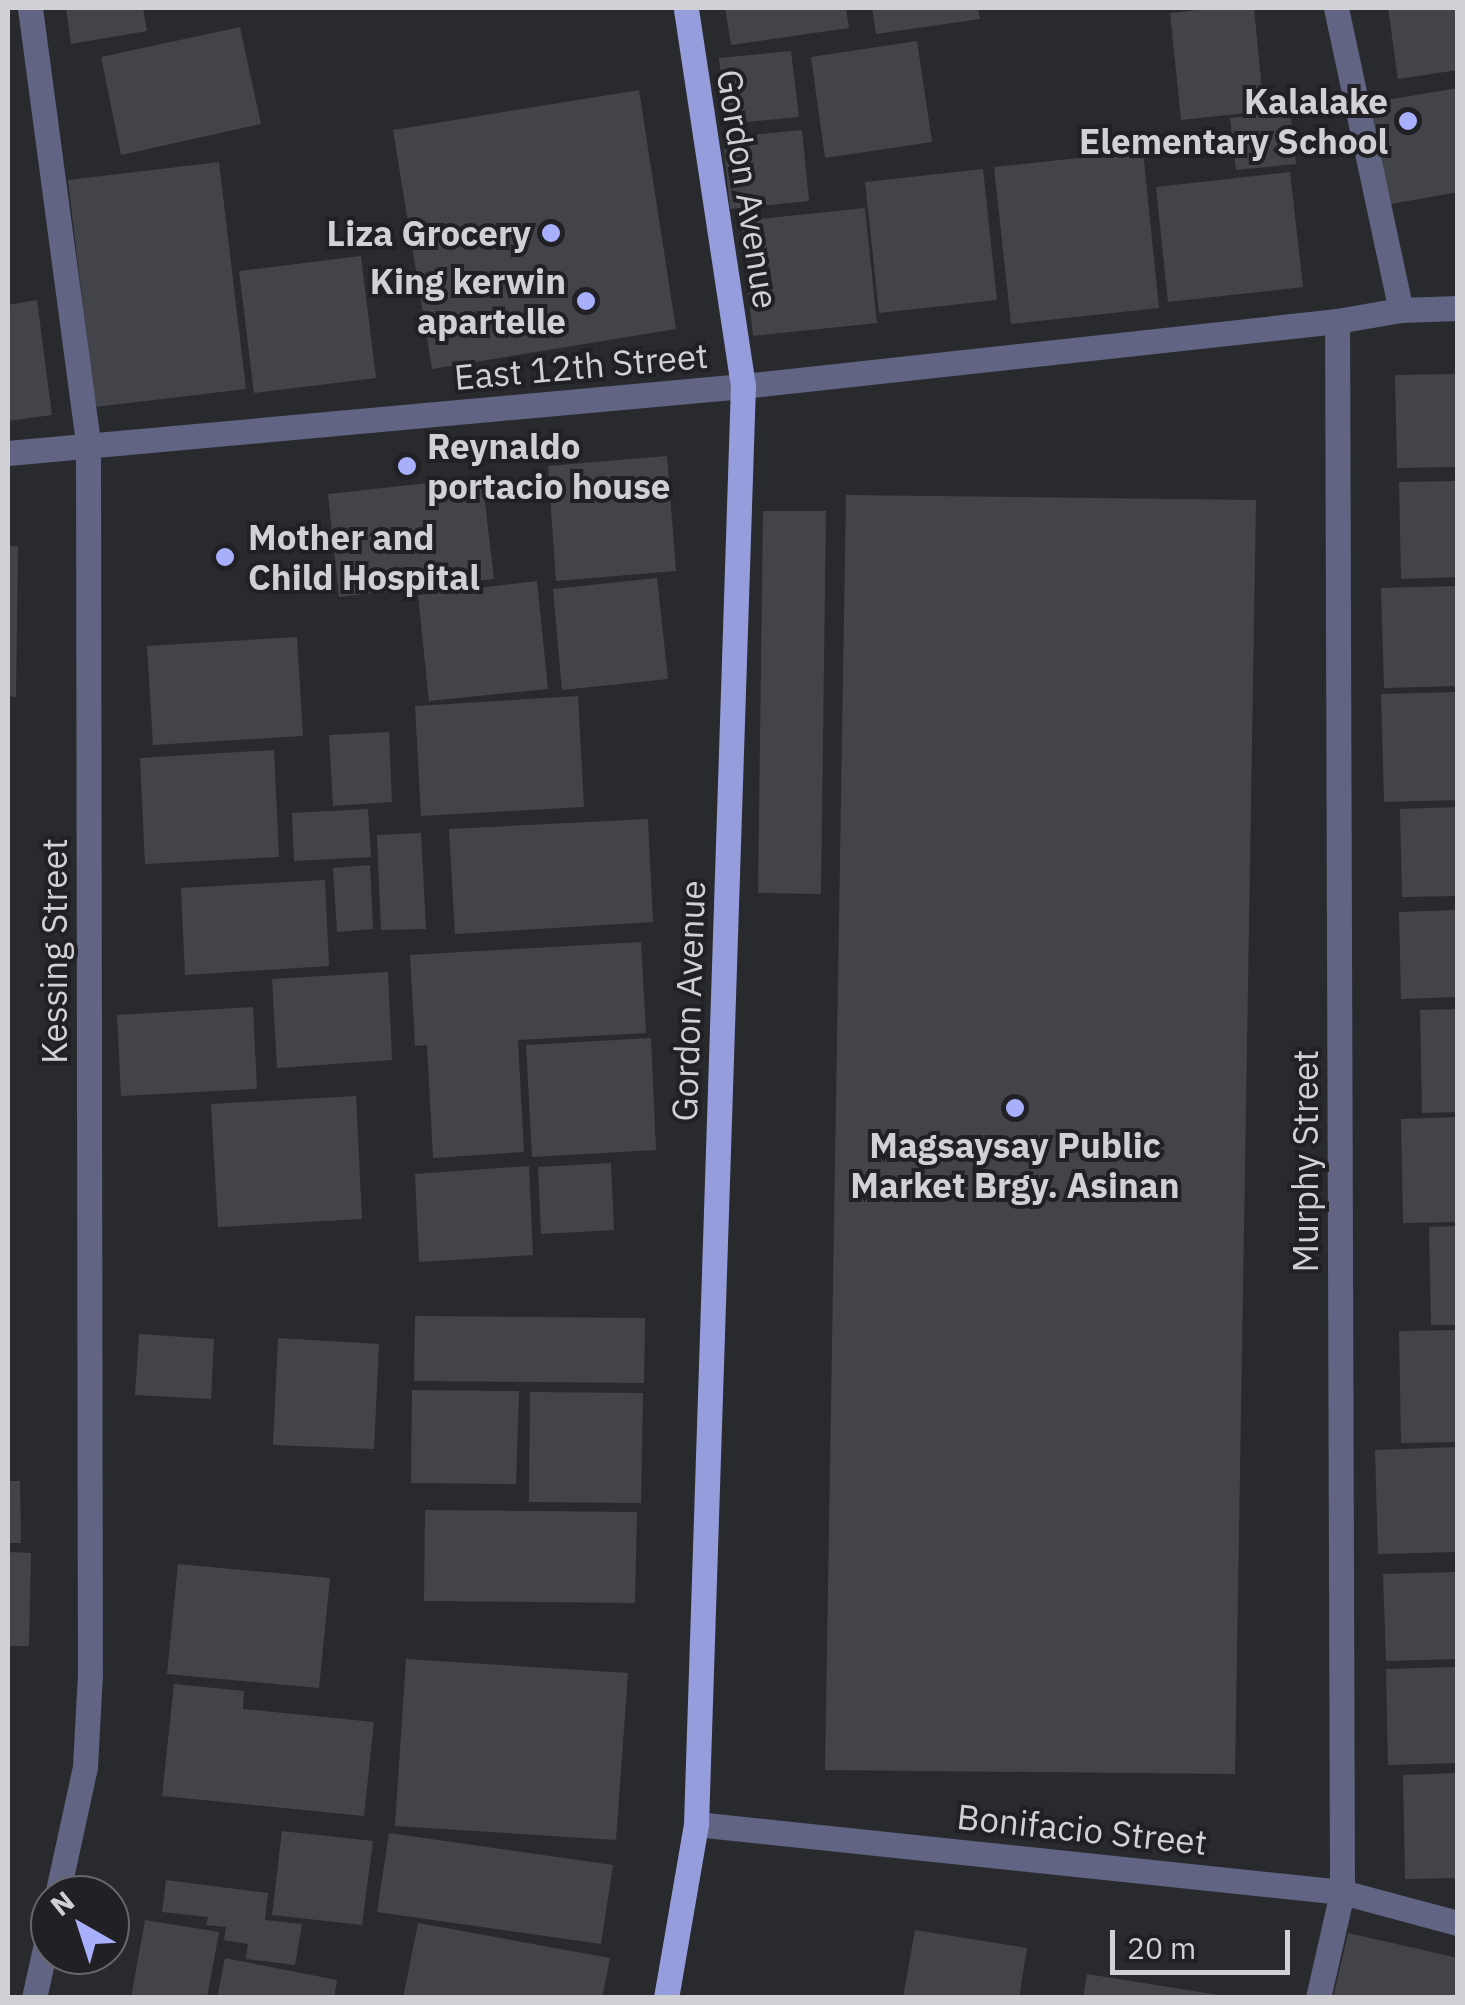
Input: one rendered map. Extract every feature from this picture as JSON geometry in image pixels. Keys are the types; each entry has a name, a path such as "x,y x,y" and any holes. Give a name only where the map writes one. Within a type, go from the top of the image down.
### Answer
{"main road":[{"name":"Gordon Avenue","path":"666,1998 696,1824 743,386 686,8"}],"street":[{"name":"Kessing Street","path":"30,8 88,445 90,1674 84,1767 61,1875"},
{"path":"1336,8 1401,310"},
{"name":"East 12th Street","path":"8,453 743,386 1338,322 1401,310 1458,308"},
{"name":"Murphy Street","path":"1318,1998 1342,1892 1338,322"},
{"name":"Bonifacio Street","path":"696,1824 1342,1892 1458,1923"}],"building":[{"path":"66,8 143,8 147,31 71,44"},
{"path":"725,8 846,8 849,28 731,45"},
{"path":"872,8 978,8 980,19 876,34"},
{"path":"1254,8 1264,111 1181,120 1170,13"},
{"path":"1388,8 1458,8 1458,70 1398,79"},
{"path":"240,27 261,124 121,155 101,57"},
{"path":"917,41 932,142 825,158 811,57"},
{"path":"791,51 799,117 726,124 719,58"},
{"path":"1458,88 1458,192 1385,205 1368,103"},
{"path":"639,90 676,329 432,369 393,130"},
{"path":"1290,111 1296,164 1236,170 1230,118"},
{"path":"802,130 809,201 730,209 723,138"},
{"path":"1143,151 1159,308 1011,324 994,167"},
{"path":"219,162 246,389 95,407 68,180"},
{"path":"983,169 997,300 879,313 865,182"},
{"path":"1290,172 1303,287 1168,302 1156,187"},
{"path":"865,208 877,323 753,336 741,221"},
{"path":"361,256 376,378 254,393 239,271"},
{"path":"37,300 52,415 8,421 8,305"},
{"path":"1458,374 1458,467 1397,468 1395,375"},
{"path":"667,456 676,571 556,581 548,466"},
{"path":"482,477 494,579 339,597 328,494"},
{"path":"1458,481 1458,577 1401,579 1399,482"},
{"name":"Magsaysay Public Market Brgy. Asinan","path":"846,495 1256,500 1235,1774 825,1770"},
{"path":"763,511 826,511 821,894 758,893"},
{"path":"8,546 18,546 16,697 8,696"},
{"path":"657,578 668,679 562,690 553,589"},
{"path":"537,581 548,689 429,701 418,595"},
{"path":"1458,586 1458,686 1384,688 1381,588"},
{"path":"297,637 303,736 153,745 147,646"},
{"path":"1458,692 1458,800 1384,802 1381,694"},
{"path":"578,696 584,807 421,816 415,706"},
{"path":"389,732 392,802 333,806 329,735"},
{"path":"274,750 279,857 145,864 140,758"},
{"path":"1458,807 1458,896 1402,897 1400,809"},
{"path":"368,809 371,857 294,861 292,813"},
{"path":"648,819 653,922 455,934 449,829"},
{"path":"421,833 426,929 381,930 377,835"},
{"path":"370,865 373,929 337,932 333,868"},
{"path":"325,880 329,966 185,975 181,888"},
{"path":"1458,910 1458,997 1401,999 1399,912"},
{"path":"641,942 646,1033 518,1040 524,1152 433,1158 427,1045 415,1046 410,955"},
{"path":"388,972 392,1060 277,1068 272,979"},
{"path":"253,1007 257,1089 121,1096 117,1015"},
{"path":"1458,1009 1458,1112 1422,1113 1420,1010"},
{"path":"651,1038 656,1150 532,1157 526,1045"},
{"path":"356,1096 362,1219 218,1227 211,1104"},
{"path":"1458,1117 1458,1222 1403,1223 1401,1119"},
{"path":"611,1163 614,1230 541,1234 538,1167"},
{"path":"529,1166 533,1255 419,1262 415,1174"},
{"path":"1458,1226 1458,1325 1431,1325 1429,1227"},
{"path":"415,1316 645,1318 644,1383 414,1381"},
{"path":"1458,1330 1458,1442 1401,1443 1399,1331"},
{"path":"139,1334 214,1339 211,1399 135,1395"},
{"path":"278,1338 379,1344 374,1449 273,1445"},
{"path":"412,1390 519,1391 516,1484 411,1483"},
{"path":"530,1392 643,1393 641,1503 529,1502"},
{"path":"1458,1447 1458,1552 1378,1554 1375,1450"},
{"path":"8,1481 20,1481 21,1543 8,1543"},
{"path":"425,1510 637,1512 635,1603 424,1601"},
{"path":"8,1552 31,1553 29,1646 8,1646"},
{"path":"178,1564 330,1578 319,1688 167,1674"},
{"path":"1458,1572 1458,1659 1386,1661 1383,1574"},
{"path":"406,1659 628,1673 616,1840 395,1826"},
{"path":"1458,1667 1458,1763 1388,1765 1386,1669"},
{"path":"174,1684 244,1691 243,1709 374,1722 364,1816 162,1796"},
{"path":"1458,1773 1458,1878 1405,1879 1403,1775"},
{"path":"282,1831 373,1841 362,1925 272,1915"},
{"path":"389,1833 613,1865 601,1944 377,1912"},
{"path":"166,1880 268,1893 265,1920 302,1924 295,1965 246,1959 248,1944 224,1940 226,1927 206,1925 208,1917 162,1912"},
{"path":"145,1920 219,1932 207,1998 131,1998"},
{"path":"418,1923 610,1958 602,1998 403,1998"},
{"path":"915,1930 1027,1948 1019,1998 903,1998"},
{"path":"1348,1933 1458,1958 1458,1998 1333,1998"},
{"path":"225,1958 337,1980 334,1998 217,1998"},
{"path":"1087,1974 1219,1995 1219,1998 1083,1998"}],"place":[{"name":"Kalalake Elementary School","path":"1408,121"},
{"name":"Liza Grocery","path":"551,233"},
{"name":"King kerwin apartelle","path":"586,301"},
{"name":"Reynaldo portacio house","path":"407,466"},
{"name":"Mother and Child Hospital","path":"225,557"},
{"name":"Magsaysay Public Market Brgy. Asinan","path":"1015,1108"}]}
